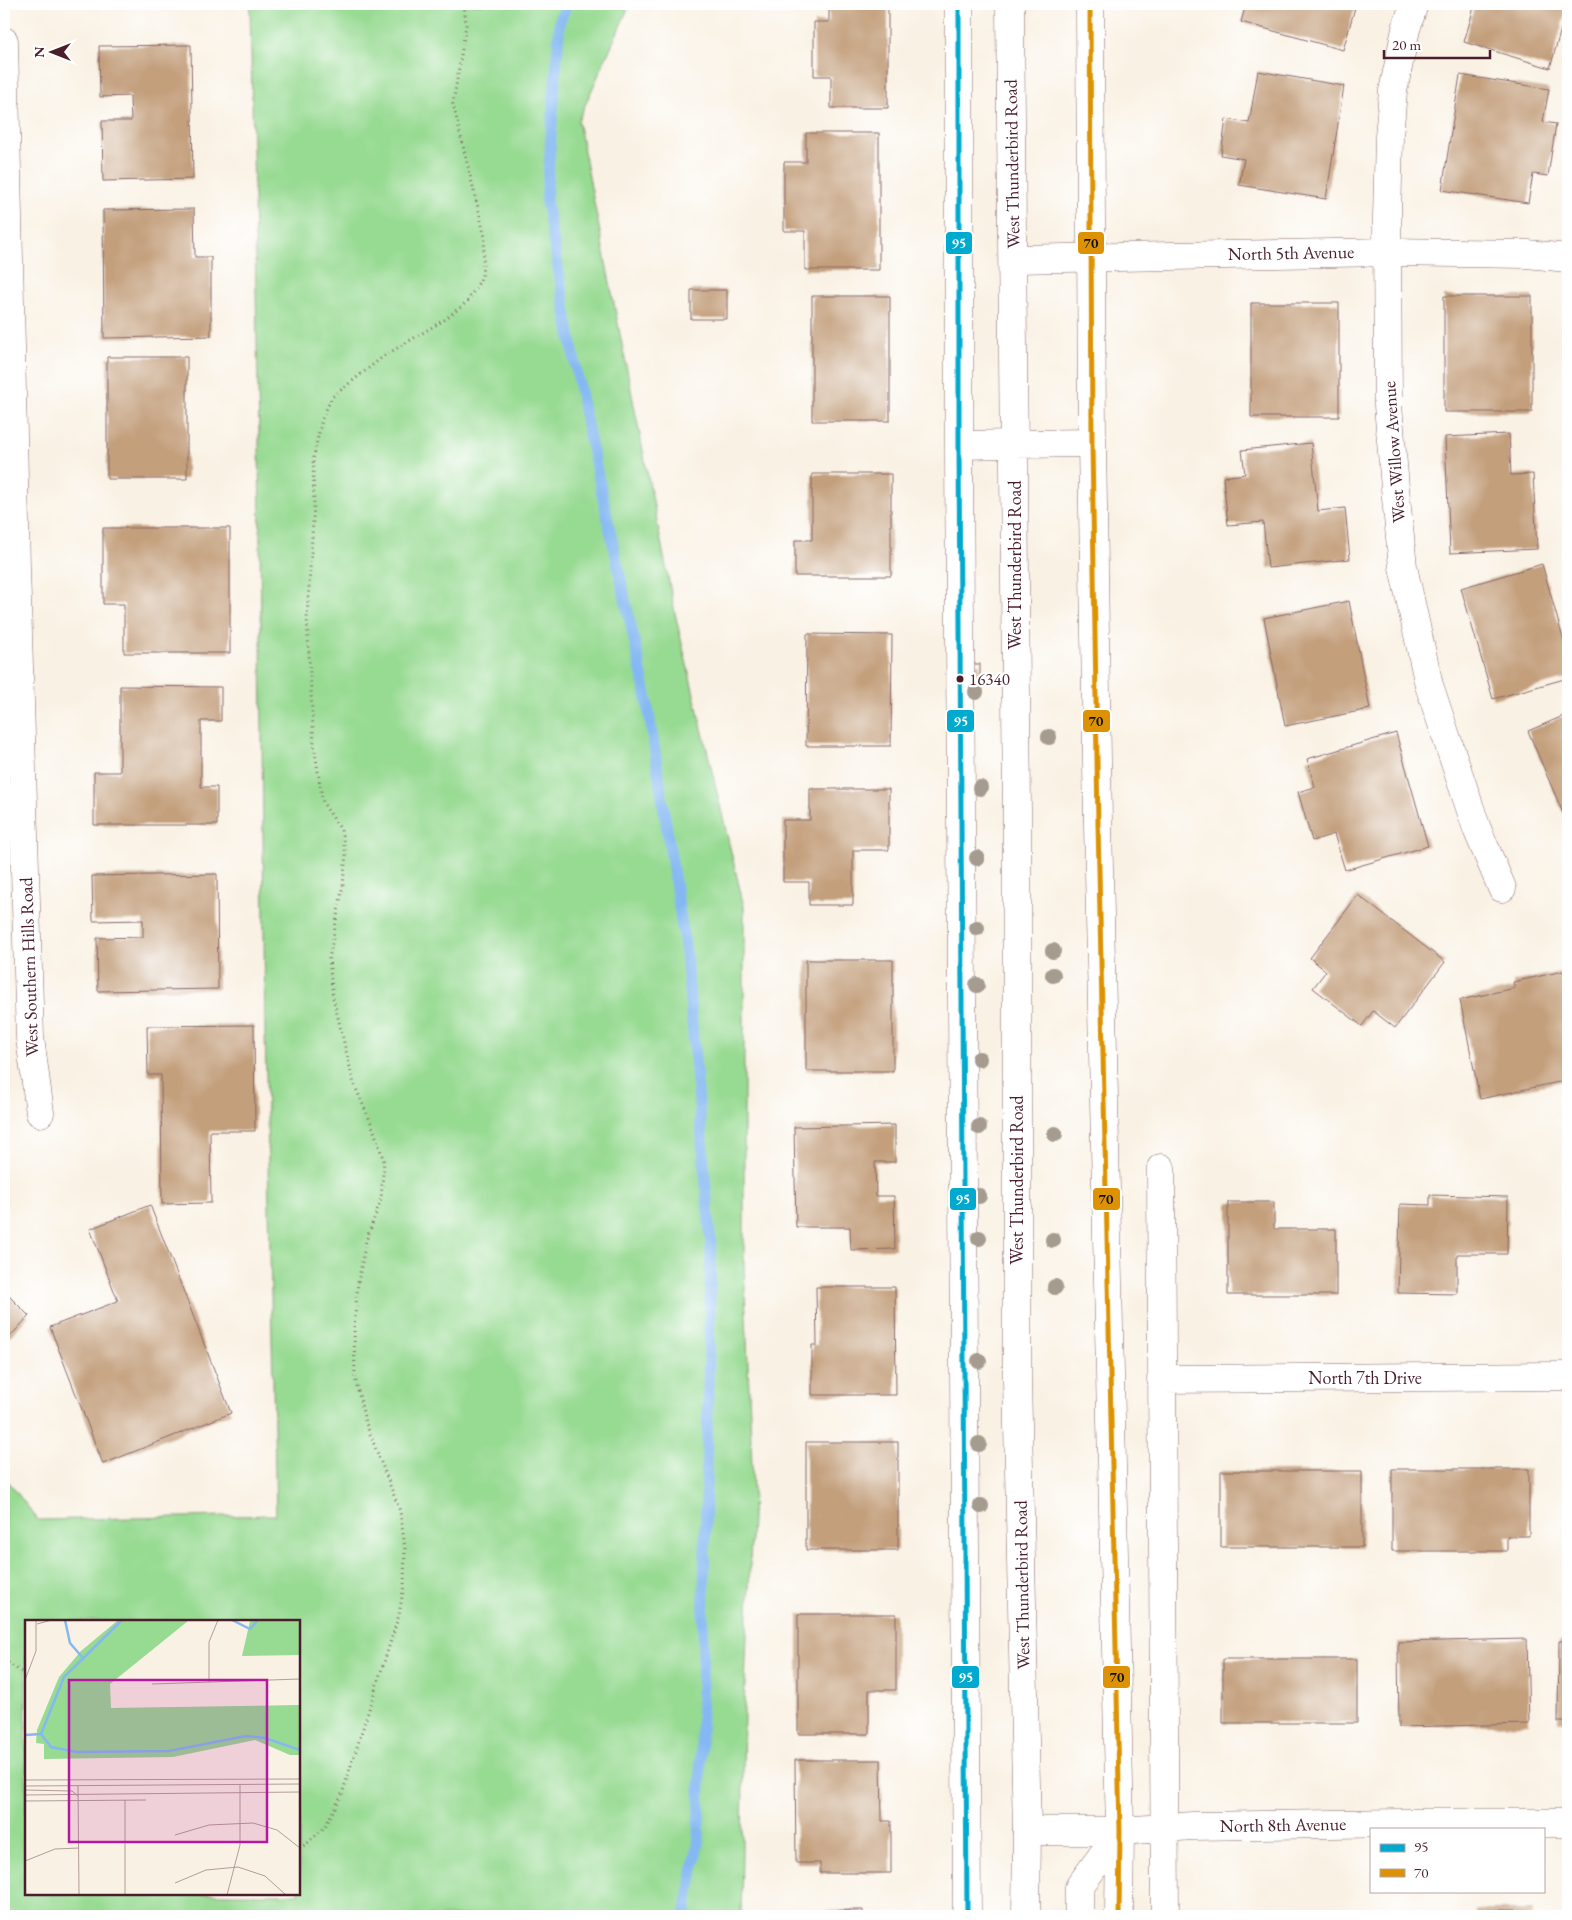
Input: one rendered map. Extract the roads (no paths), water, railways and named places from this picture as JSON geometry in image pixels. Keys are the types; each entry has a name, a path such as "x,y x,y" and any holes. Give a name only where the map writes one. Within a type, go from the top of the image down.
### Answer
{"street":[{"path":"959,4 959,445 967,1916"},
{"name":"West Thunderbird Road","path":"1010,4 1017,802 1018,1379 1027,1832 1026,1916"},
{"path":"1090,4 1092,443 1098,824 1120,1830 1119,1916"},
{"name":"West Willow Avenue","path":"1414,4 1406,29 1392,100 1389,137 1387,252 1388,405 1395,488 1404,567 1430,685 1477,829 1502,888"},
{"name":"West Southern Hills Road","path":"4,41 10,567 30,1038 40,1113"},
{"name":"North 5th Avenue","path":"1013,259 1387,252 1527,254 1568,258"},
{"path":"959,445 1092,443"},
{"path":"1161,1168 1165,1916"},
{"name":"North 7th Drive","path":"1161,1379 1568,1376"},
{"name":"North 8th Avenue","path":"1027,1832 1193,1826 1401,1823 1568,1824"},
{"path":"1079,1916 1080,1887 1120,1830"}],"waterway":[{"path":"567,4 560,20 546,201 583,407 646,694 686,953 711,1245 699,1837 685,1916"}],"place":[{"name":"16340","path":"960,679"}]}
